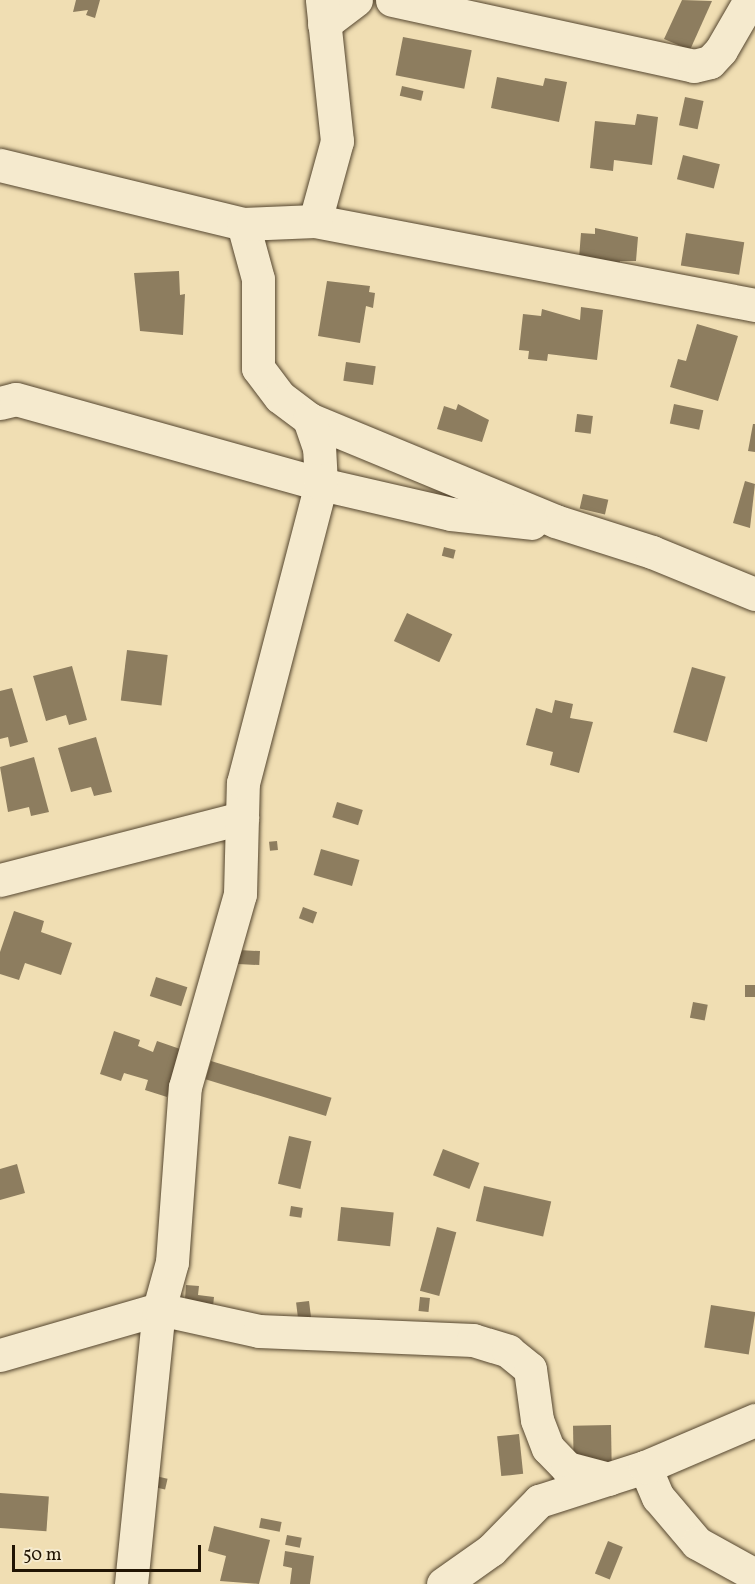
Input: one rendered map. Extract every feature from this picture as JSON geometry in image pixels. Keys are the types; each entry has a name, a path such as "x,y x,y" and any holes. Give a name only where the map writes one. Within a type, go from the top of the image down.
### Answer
{"street":[{"path":"315,221 337,141 323,12 356,0"},
{"path":"392,0 694,66 710,62 721,50 750,0"},
{"path":"0,165 243,224 315,221 755,305"},
{"path":"243,224 258,279 258,368 280,397 309,419 555,521 652,552 755,594"},
{"path":"0,403 27,402 321,484 451,514 516,524 555,521"},
{"path":"131,1584 159,1309 172,1262 185,1087 240,894 246,772 321,484 319,448 309,419"},
{"path":"0,880 242,818"},
{"path":"0,1355 159,1309 259,1331 474,1340 508,1351 530,1369 548,1448 567,1468 609,1479"},
{"path":"443,1584 491,1550 539,1501 645,1467 755,1420"},
{"path":"645,1467 658,1497 697,1543 755,1575"}],"building":[{"path":"76,0 100,0 95,18 86,15 88,10 73,12"},
{"path":"682,0 712,1 690,50 664,39"},
{"path":"403,37 472,50 464,89 396,75"},
{"path":"497,77 543,86 545,78 567,82 559,122 491,108"},
{"path":"402,86 423,91 421,101 400,96"},
{"path":"685,97 704,101 698,129 679,125"},
{"path":"637,114 658,117 652,165 614,160 613,171 590,168 595,121 635,125"},
{"path":"683,155 720,164 714,188 677,179"},
{"path":"595,228 638,237 636,261 620,261 619,268 579,258 581,233 595,234"},
{"path":"686,233 744,242 739,275 681,266"},
{"path":"179,271 180,295 185,294 183,335 140,331 134,273"},
{"path":"327,281 370,286 369,292 375,293 373,308 366,306 360,343 318,336"},
{"path":"581,307 603,310 597,360 548,354 547,361 528,359 529,351 519,350 523,314 541,316 542,309 580,320"},
{"path":"697,324 738,336 718,401 670,387 678,359 686,361"},
{"path":"346,362 376,366 373,385 343,381"},
{"path":"458,404 489,420 482,442 437,429 444,406 456,410"},
{"path":"674,404 703,410 699,430 670,424"},
{"path":"577,414 593,416 591,434 575,432"},
{"path":"753,424 755,424 755,452 748,451"},
{"path":"745,481 755,484 750,528 733,523"},
{"path":"583,494 608,500 605,514 580,509"},
{"path":"444,547 456,550 453,559 442,556"},
{"path":"407,613 452,634 439,662 394,641"},
{"path":"127,650 168,655 161,706 121,701"},
{"path":"72,666 87,720 69,725 66,715 46,721 33,676"},
{"path":"692,667 726,677 707,742 673,732"},
{"path":"12,688 28,742 10,747 8,737 0,739 0,691"},
{"path":"555,700 573,704 570,718 593,722 579,773 550,765 553,752 526,745 536,708 552,713"},
{"path":"96,737 112,792 94,796 91,787 71,792 58,748"},
{"path":"34,757 49,812 31,816 29,807 8,812 0,767"},
{"path":"337,802 363,810 358,825 332,817"},
{"path":"277,841 278,850 270,851 269,842"},
{"path":"321,849 359,860 352,886 314,875"},
{"path":"303,907 317,912 313,923 299,918"},
{"path":"14,911 44,921 41,932 72,943 61,975 25,963 19,980 0,974 0,952"},
{"path":"239,950 260,951 259,965 238,964"},
{"path":"156,977 187,987 181,1006 150,996"},
{"path":"745,985 755,985 755,997 745,997"},
{"path":"693,1002 708,1005 705,1021 690,1018"},
{"path":"114,1031 140,1040 138,1046 153,1052 157,1041 183,1050 167,1097 145,1090 148,1080 124,1073 121,1081 100,1074"},
{"path":"211,1061 331,1098 326,1116 205,1079"},
{"path":"289,1136 311,1141 300,1189 278,1184"},
{"path":"443,1149 479,1163 469,1189 433,1175"},
{"path":"17,1164 25,1193 0,1200 0,1169"},
{"path":"484,1186 551,1202 543,1237 476,1221"},
{"path":"291,1206 303,1208 301,1218 289,1216"},
{"path":"341,1207 394,1213 390,1246 337,1241"},
{"path":"437,1227 456,1232 439,1296 420,1291"},
{"path":"186,1285 199,1286 198,1295 214,1297 212,1315 184,1313"},
{"path":"420,1297 430,1298 428,1312 419,1311"},
{"path":"309,1301 311,1318 298,1319 296,1303"},
{"path":"711,1305 755,1312 749,1355 704,1347"},
{"path":"611,1425 612,1466 574,1467 573,1426"},
{"path":"519,1434 523,1474 501,1476 497,1436"},
{"path":"151,1475 168,1479 165,1490 149,1486"},
{"path":"0,1493 49,1496 46,1531 0,1528"},
{"path":"261,1518 282,1522 280,1532 259,1528"},
{"path":"214,1526 270,1540 259,1584 220,1581 226,1556 208,1551"},
{"path":"287,1535 302,1538 300,1548 285,1545"},
{"path":"608,1541 623,1547 610,1579 595,1573"},
{"path":"285,1551 314,1556 310,1584 290,1584 292,1568 283,1566"}]}
